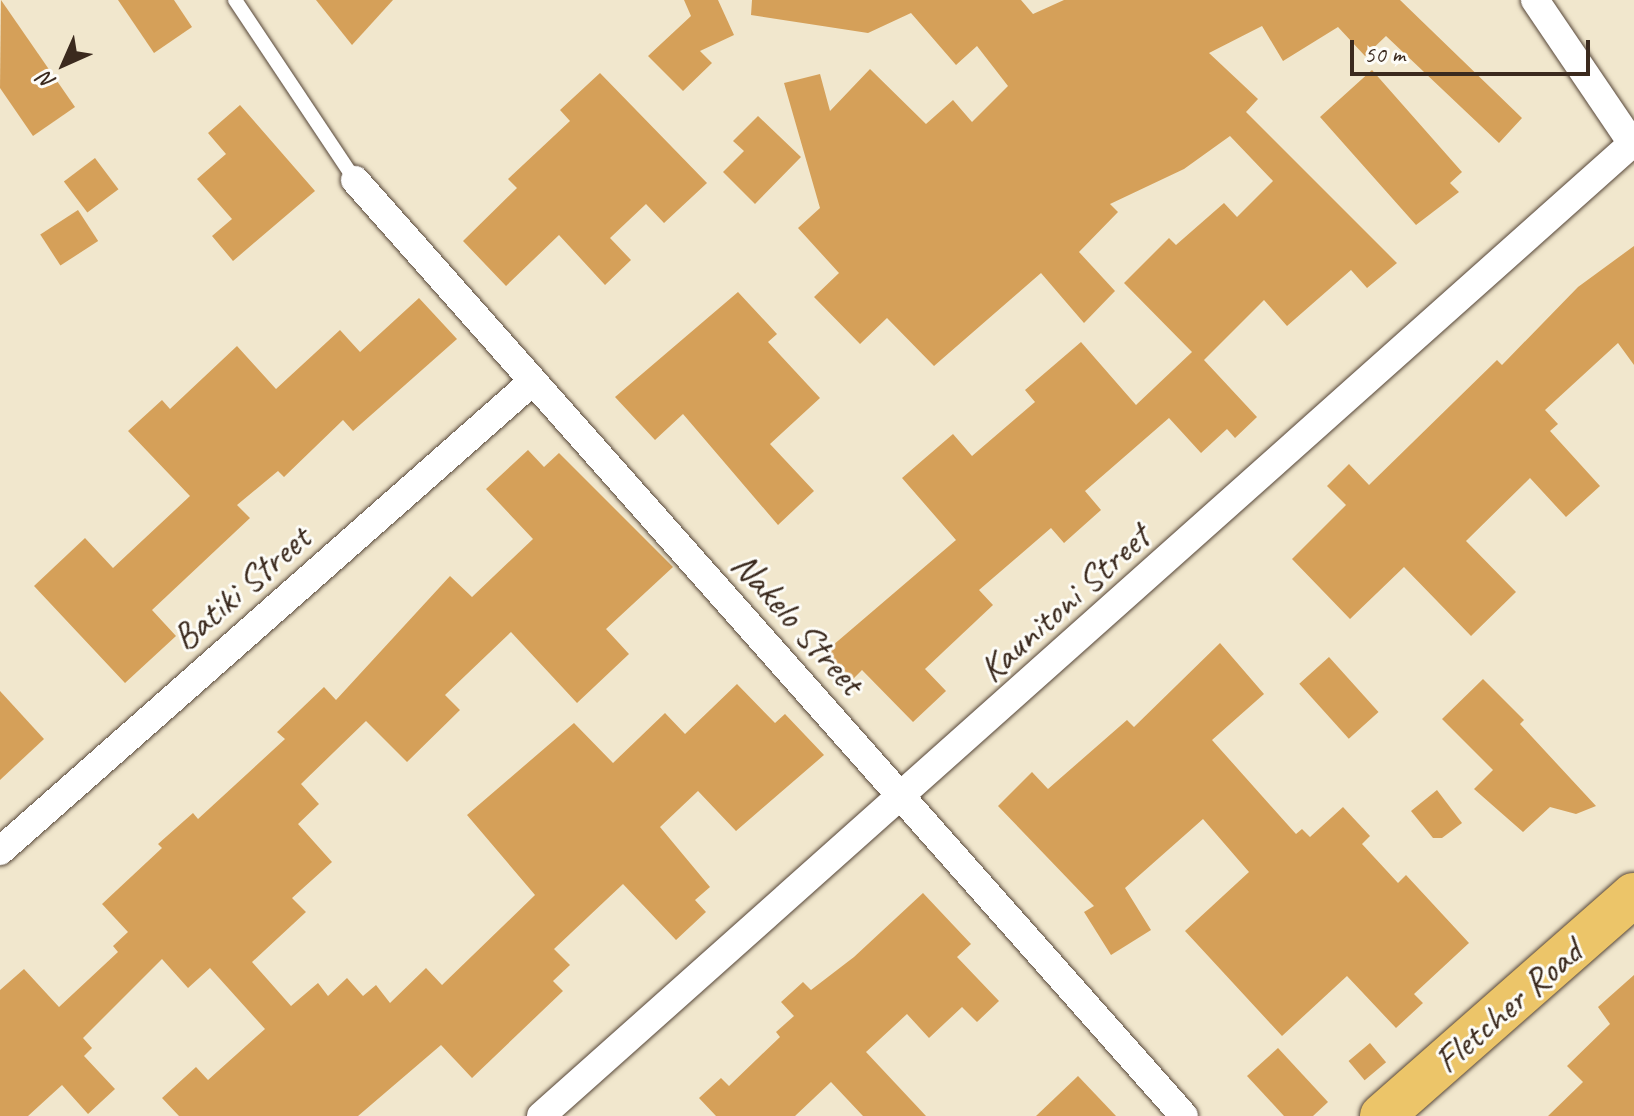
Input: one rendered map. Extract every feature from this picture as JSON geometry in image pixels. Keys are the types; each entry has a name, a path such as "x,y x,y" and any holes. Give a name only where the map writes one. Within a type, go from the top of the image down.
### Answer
{"main road":[{"name":"Fletcher Road","path":"1382,1116 1634,895"}],"street":[{"path":"1535,0 1633,144"},
{"name":"Kaunitoni Street","path":"541,1116 904,798 1633,144"},
{"name":"Nakelo Street","path":"355,180 1184,1116"},
{"name":"Batiki Street","path":"0,851 532,382"}],"lane":[{"path":"235,0 355,180"}],"building":[{"path":"1,0 75,107 33,136 0,88"},
{"path":"118,0 174,0 192,27 154,53"},
{"path":"316,0 393,0 352,45"},
{"path":"684,0 718,0 734,35 700,51 712,63 683,91 648,56 691,16"},
{"path":"752,0 1021,0 1033,14 1064,0 1400,0 1522,118 1499,143 1386,36 1365,56 1338,27 1283,61 1262,26 1209,53 1258,99 1246,112 1397,263 1367,288 1351,270 1287,326 1264,300 1204,360 1257,417 1235,438 1227,429 1201,453 1169,418 1085,491 1101,510 1064,543 1051,528 979,590 993,605 925,669 946,691 913,722 862,670 852,680 825,652 956,540 902,478 953,434 972,456 1035,402 1025,390 1081,342 1136,405 1192,352 1124,283 1169,238 1176,245 1224,203 1237,217 1273,181 1230,136 1184,169 1110,204 1118,212 1079,252 1115,291 1084,323 1041,273 934,366 887,318 860,344 814,297 839,273 798,228 820,208 784,83 820,74 830,111 870,69 926,124 953,100 972,122 1008,86 977,46 956,65 911,13 868,33 751,15"},
{"path":"1372,70 1462,172 1450,183 1459,192 1416,225 1320,117"},
{"path":"600,73 707,183 664,223 646,204 610,238 631,260 605,285 559,235 506,286 463,241 517,188 508,179 570,121 560,110"},
{"path":"240,105 315,191 233,261 212,236 232,219 197,179 226,154 208,133"},
{"path":"758,116 801,157 755,204 723,172 744,151 733,141"},
{"path":"95,158 118,189 87,213 64,181"},
{"path":"78,210 98,241 60,266 40,235"},
{"path":"1634,246 1634,365 1618,343 1545,410 1558,424 1550,431 1600,486 1566,517 1530,478 1466,541 1516,592 1471,636 1404,567 1350,619 1292,559 1346,505 1327,486 1349,464 1369,485 1497,360 1502,365 1578,287"},
{"path":"738,292 777,334 768,342 820,398 770,444 814,491 778,525 683,414 655,440 615,397"},
{"path":"419,298 457,339 353,431 343,420 284,477 278,471 237,505 250,518 152,610 176,636 125,683 34,586 85,538 113,568 190,496 128,431 162,400 170,409 237,346 276,389 340,330 360,352"},
{"path":"528,450 544,467 559,453 673,567 606,629 629,654 577,703 511,632 445,695 460,710 407,762 366,721 301,784 319,804 298,824 332,862 292,898 306,912 252,962 291,1006 318,983 328,996 347,978 363,996 376,985 390,1003 426,968 442,985 535,895 467,815 574,723 613,763 665,713 685,734 737,684 775,723 785,714 824,755 736,831 698,791 660,827 710,887 695,900 706,912 676,940 623,884 554,949 570,965 553,981 563,991 472,1078 441,1045 358,1116 179,1116 162,1098 196,1067 208,1080 265,1029 210,968 188,988 162,959 83,1038 92,1048 84,1056 115,1089 88,1114 62,1085 28,1116 0,1116 0,990 24,969 59,1007 118,952 113,946 128,932 102,904 162,848 158,844 193,813 198,819 285,739 277,732 324,687 336,700 450,576 472,597 533,539 486,489"},
{"path":"1220,643 1264,694 1212,740 1296,834 1302,829 1310,837 1343,807 1370,836 1362,844 1398,883 1406,875 1469,943 1414,994 1423,1003 1396,1028 1347,976 1282,1036 1185,931 1249,872 1203,819 1125,888 1151,930 1111,955 1084,912 1094,906 998,806 1032,772 1048,789 1127,720 1134,727"},
{"path":"1329,657 1379,712 1349,739 1299,684"},
{"path":"1483,679 1524,720 1520,724 1596,806 1576,814 1550,807 1523,832 1474,789 1493,770 1442,719"},
{"path":"0,691 44,739 0,780"},
{"path":"1437,790 1462,823 1442,838 1433,838 1411,811"},
{"path":"923,893 971,944 957,957 999,1001 977,1022 962,1007 929,1038 907,1014 866,1052 926,1116 863,1116 831,1082 795,1116 716,1116 699,1098 721,1078 729,1086 780,1037 776,1032 794,1016 781,1002 803,982 811,990 854,957"},
{"path":"1634,975 1634,1116 1548,1116 1583,1082 1567,1066 1610,1024 1598,1007"},
{"path":"1370,1043 1386,1062 1365,1080 1349,1061"},
{"path":"1278,1048 1328,1102 1313,1116 1284,1116 1247,1076"},
{"path":"1078,1076 1116,1116 1036,1116"}]}
